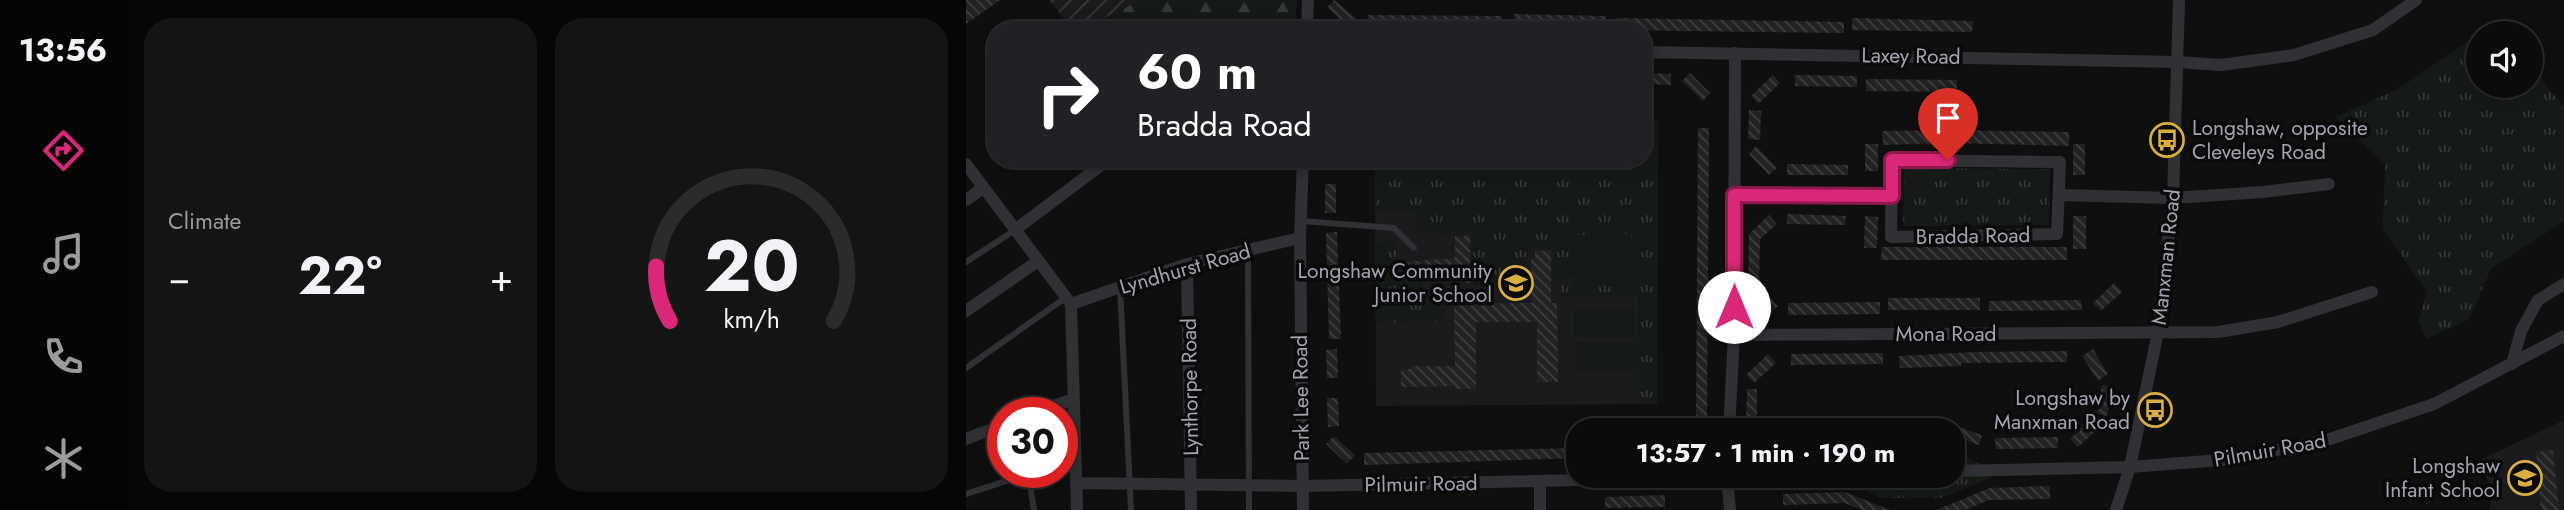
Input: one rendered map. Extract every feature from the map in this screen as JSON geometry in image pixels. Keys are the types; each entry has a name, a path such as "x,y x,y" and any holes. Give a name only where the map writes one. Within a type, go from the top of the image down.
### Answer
{"street":[{"path":"1307,21 1308,0"},
{"name":"Manxman Road","path":"2116,510 2130,467 2158,332 2173,198 2179,0"},
{"name":"Laxey Road","path":"1652,52 2221,65 2294,55 2373,30 2416,0"},
{"path":"1730,418 1734,335 1735,53"},
{"name":"Bradda Road","path":"1892,160 2060,162 2059,195 2057,234 1891,237 1892,160"},
{"path":"966,164 1068,301 1073,397"},
{"path":"1015,230 1097,168"},
{"name":"Park Lee Road","path":"1303,168 1300,238 1303,510"},
{"path":"2059,195 2173,198 2329,184"},
{"path":"966,200 983,188"},
{"path":"1734,195 1892,196"},
{"name":"Lyndhurst Road","path":"1068,301 1187,264 1300,238"},
{"path":"966,311 1038,261"},
{"name":"Lynthorpe Road","path":"1187,264 1191,510"},
{"path":"2512,363 2521,331 2538,300 2564,284"},
{"name":"Mona Road","path":"1734,335 2218,332 2278,322 2372,292"},
{"name":"Pilmuir Road","path":"1965,471 2130,467 2233,459 2330,439 2434,404 2564,336"},
{"path":"966,439 987,431"},
{"name":"Pilmuir Road","path":"1078,484 1302,486 1566,480"},
{"path":"1539,481 1540,510"},
{"path":"1076,488 1077,510"},
{"path":"1728,488 1730,510"}],"lane":[{"path":"1301,221 1394,228 1414,248"},
{"path":"966,262 1015,230"},
{"path":"1248,250 1248,510"},
{"path":"1120,287 1131,510"},
{"path":"966,368 1068,301"},
{"path":"966,494 987,487"},
{"path":"1030,488 1034,510"}],"shaded area":[{"path":"1049,0 1141,0 1101,21 1066,21"},
{"name":"Longshaw Community Junior School","path":"1652,120 1658,120 1657,404 1376,406 1375,168 1652,168"},
{"name":"Longshaw Infant School","path":"2564,420 2564,510 2489,510 2493,496 2480,460"}],"green space":[{"path":"1141,0 1297,0 1296,21 1100,20"},
{"path":"2466,43 2466,98 2543,98 2543,82 2564,107 2564,221 2491,269 2469,319 2426,339 2419,320 2427,292 2383,229 2385,164 2336,117 2398,89"},
{"path":"1652,120 1658,120 1657,404 1639,404 1638,295 1560,296 1561,285 1574,282 1631,281 1574,235 1574,276 1553,283 1553,249 1528,249 1526,285 1473,286 1472,232 1452,232 1451,236 1416,230 1416,210 1375,211 1375,168 1652,168"},
{"path":"1904,168 2050,169 2049,225 1903,226"},
{"path":"1385,231 1397,246 1397,276 1401,281 1421,280 1424,291 1429,292 1430,296 1436,296 1436,292 1445,292 1445,321 1420,321 1420,318 1412,318 1412,322 1376,323 1375,242 1385,242"},
{"path":"1631,234 1632,282 1574,282 1573,235"},
{"path":"1574,308 1636,309 1636,337 1574,337"},
{"path":"1575,341 1637,342 1637,370 1575,370"},
{"path":"1965,457 2000,474 1941,498 1881,498 1860,488 1965,488"}],"building":[{"path":"966,0 1000,0 966,24"},
{"path":"1334,0 1356,18 1353,21 1342,21 1327,7"},
{"path":"1514,14 1606,16 1606,21 1514,21"},
{"path":"1368,15 1502,16 1502,21 1368,21"},
{"path":"1616,18 1844,22 1844,33 1652,30 1652,21 1616,21"},
{"path":"1852,18 1973,21 1972,32 1852,30"},
{"path":"1652,73 1671,74 1671,85 1652,84"},
{"path":"1690,73 1710,93 1703,101 1682,81"},
{"path":"1773,75 1780,83 1758,104 1751,96"},
{"path":"1795,75 1857,76 1857,87 1795,86"},
{"path":"1866,79 1957,80 1957,92 1866,91"},
{"path":"1749,110 1761,111 1760,140 1748,139"},
{"path":"1698,128 1709,128 1707,417 1696,417"},
{"path":"1882,131 2069,132 2069,146 1951,143 1883,145"},
{"path":"1865,144 1878,144 1878,171 1865,171"},
{"path":"2073,144 2085,144 2085,175 2073,175"},
{"path":"1756,146 1777,168 1769,175 1749,154"},
{"path":"1787,164 1848,165 1848,175 1787,175"},
{"path":"1325,184 1336,184 1336,213 1325,213"},
{"path":"1787,214 1846,216 1845,225 1787,224"},
{"path":"1769,215 1777,224 1760,239 1759,288 1778,306 1769,315 1748,294 1749,234"},
{"path":"1865,216 1878,217 1877,248 1864,248"},
{"path":"2073,216 2086,216 2086,249 2073,249"},
{"path":"1337,232 1341,339 1329,339 1326,233"},
{"path":"1455,236 1470,236 1470,283 1404,279 1404,262 1455,258"},
{"path":"1882,247 2067,247 2067,260 1881,260"},
{"path":"1535,251 1551,251 1551,303 1557,303 1558,382 1537,382 1537,322 1476,322 1476,389 1455,389 1455,386 1401,387 1401,369 1411,369 1411,366 1455,366 1454,304 1532,303 1531,259 1535,259"},
{"path":"2114,283 2122,292 2101,311 2093,303"},
{"path":"1888,298 1980,298 1980,310 1888,310"},
{"path":"2081,300 2082,310 1989,311 1989,301"},
{"path":"1880,302 1880,314 1788,315 1788,303"},
{"path":"1337,349 1338,378 1327,378 1326,350"},
{"path":"2093,349 2108,374 2098,381 2082,356"},
{"path":"2067,351 2067,362 1961,363 1961,366 1900,368 1899,356 1975,352"},
{"path":"1883,353 1883,364 1791,365 1791,354"},
{"path":"1768,354 1776,363 1754,383 1746,375"},
{"path":"2102,385 2113,387 2107,416 2096,414"},
{"path":"1747,389 1757,389 1757,418 1746,418"},
{"path":"1327,398 1338,398 1339,426 1328,427"},
{"path":"2091,418 2100,427 2078,447 2070,439"},
{"path":"1965,429 1982,435 1979,445 1965,440"},
{"path":"1334,436 1355,455 1347,464 1326,444"},
{"path":"2058,437 2058,448 1996,449 1995,438"},
{"path":"1566,448 1566,458 1364,465 1364,453"},
{"path":"2553,450 2559,510 2541,510 2536,452"},
{"path":"2050,486 2050,499 1989,500 1965,510 1936,510 1990,488"},
{"path":"1845,492 1890,510 1863,510 1844,503 1783,505 1783,494"},
{"path":"1665,495 1665,507 1605,508 1605,497"}],"place":[{"name":"Longshaw, opposite Cleveleys Road","path":"2167,140"},
{"name":"Longshaw Community Junior School","path":"1516,283"},
{"name":"Longshaw by Manxman Road","path":"2155,410"},
{"name":"Longshaw Infant School","path":"2525,478"}],"route":[{"path":"1734,307 1734,195 1892,196 1892,160 1948,160"}]}
